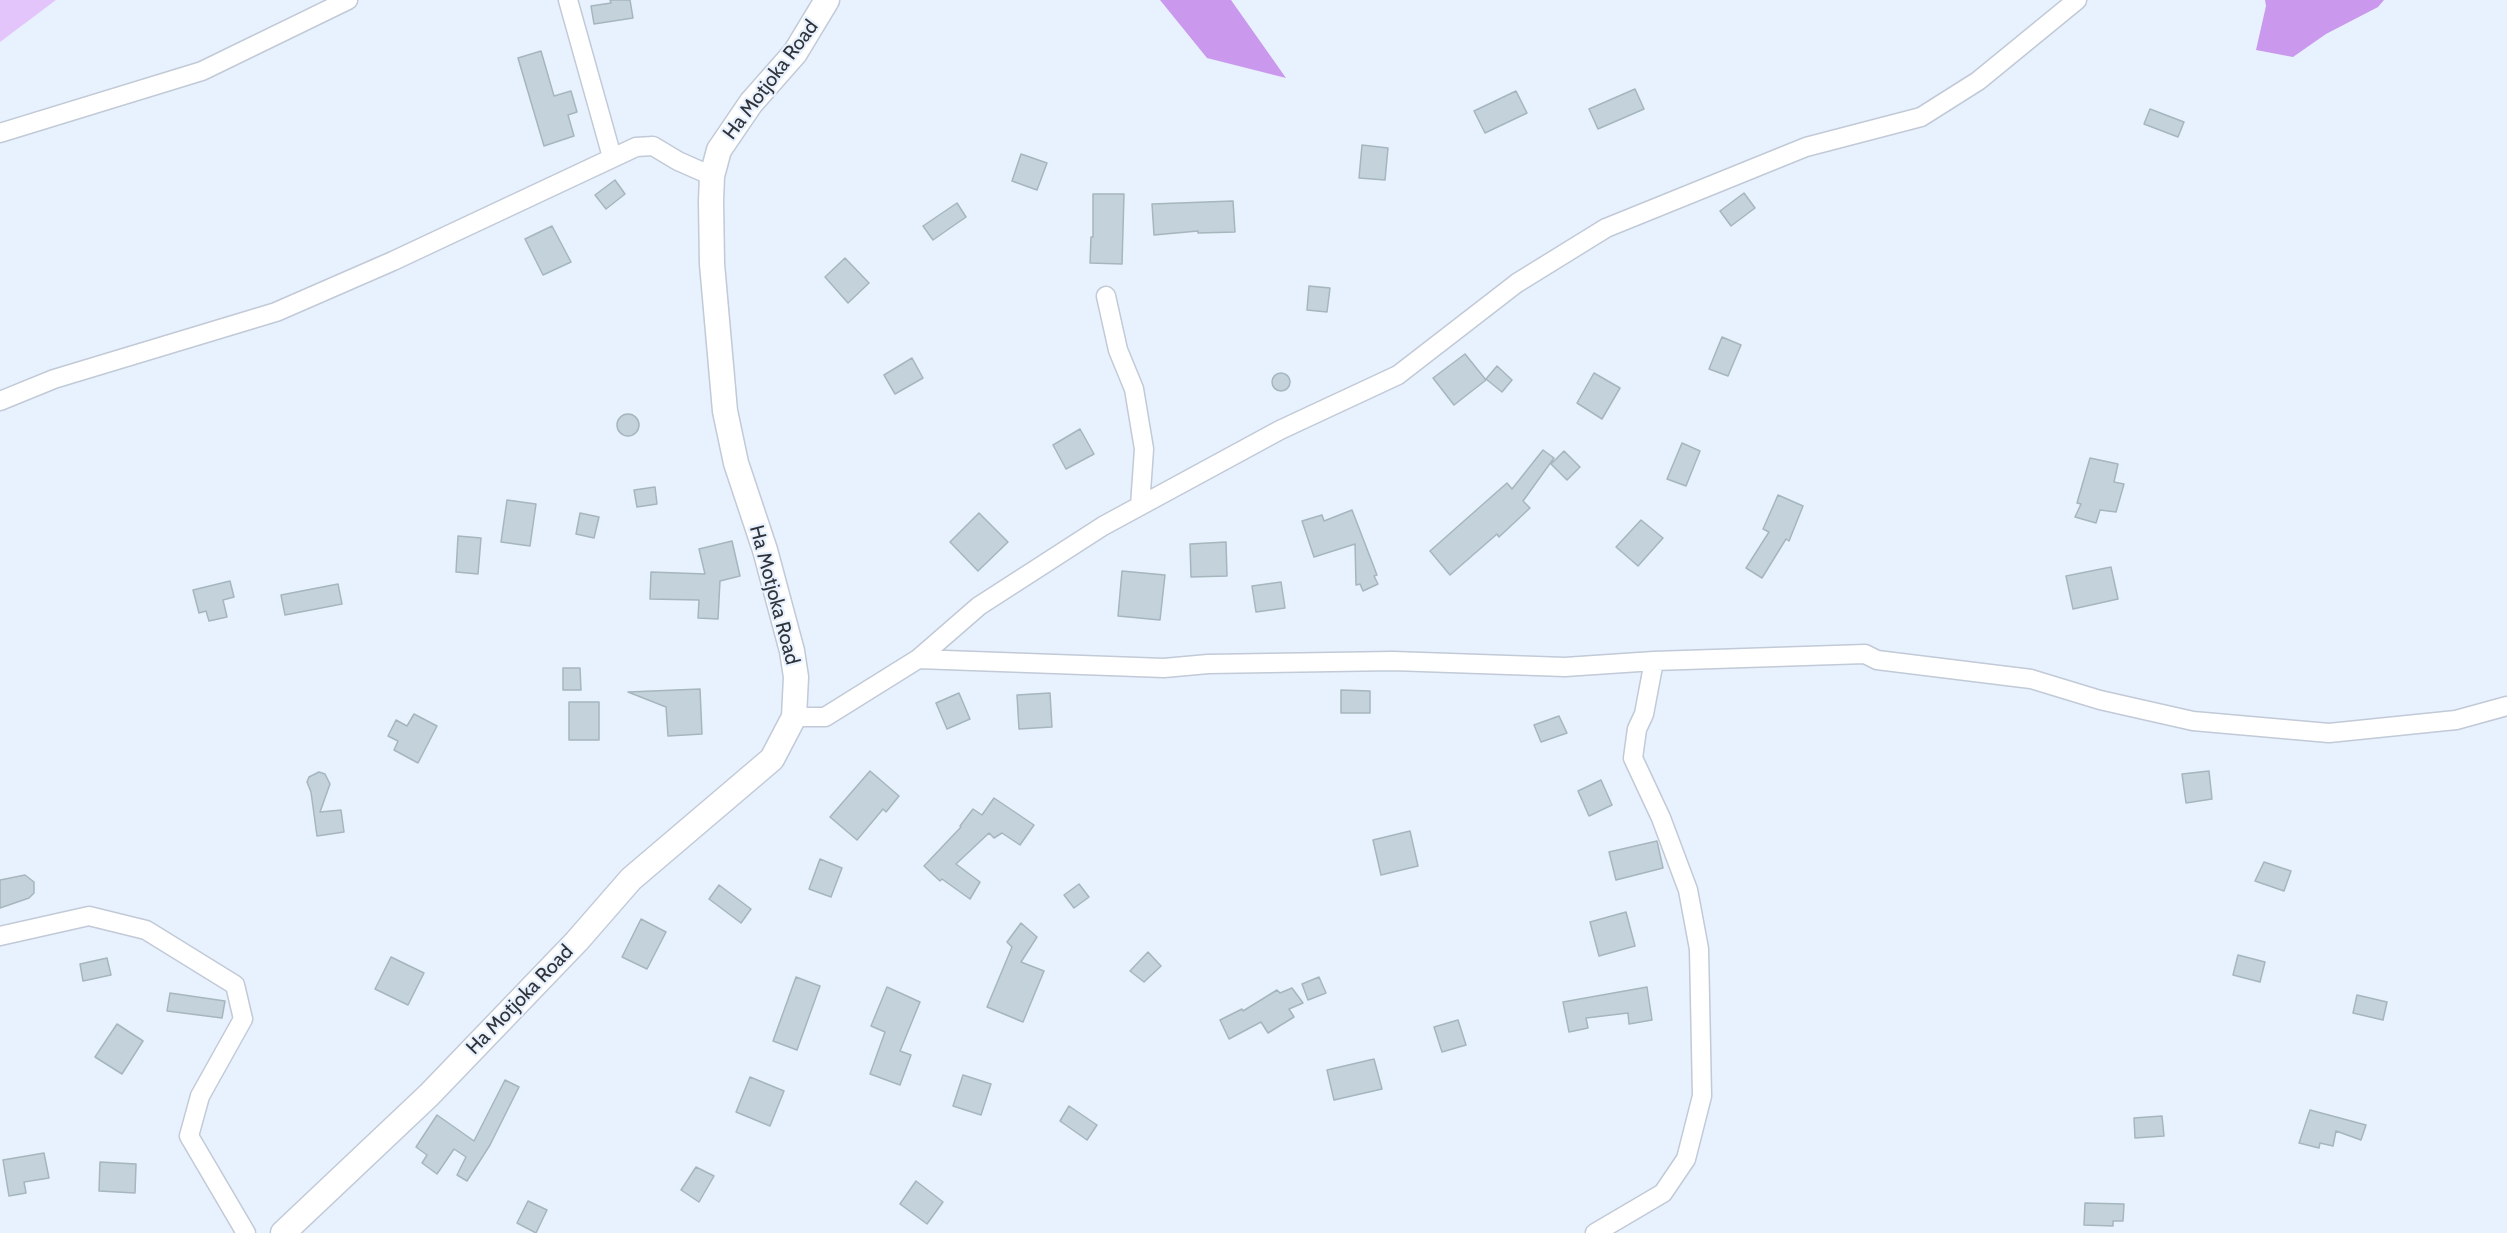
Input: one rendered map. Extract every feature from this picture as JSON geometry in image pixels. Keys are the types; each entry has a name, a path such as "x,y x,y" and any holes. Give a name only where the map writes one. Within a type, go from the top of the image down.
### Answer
{"street":[{"path":"0,133 202,71 348,0"},
{"path":"568,0 612,157"},
{"name":"Ha Motjoka Road","path":"283,1233 429,1095 577,941 631,879 772,759 794,717 796,677 792,651 765,550 736,464 726,411 712,264 712,176 719,150 730,132 795,53 827,0"},
{"path":"794,717 825,717 918,659 979,606 1103,526 1280,430 1398,375 1517,283 1606,228 1806,147 1921,117 1978,81 2077,0"},
{"path":"0,400 54,379 276,312 393,261 636,147 653,146 678,161 712,176"},
{"path":"1106,296 1118,350 1134,389 1144,449 1140,506"},
{"path":"918,659 1164,668 1208,663 1393,661 1565,667 1654,661 1865,654 1877,660 2031,680 2100,700 2193,721 2329,732 2456,720 2507,706"},
{"path":"1595,1233 1664,1193 1686,1159 1702,1096 1699,949 1688,890 1661,818 1633,758 1637,729 1644,714 1654,661"},
{"path":"0,936 89,916 146,930 235,985 243,1019 200,1096 189,1136 246,1233"}],"shaded area":[{"path":"0,0 56,0 0,42"},
{"path":"1160,0 1231,0 1286,78 1207,58"},
{"path":"2265,0 2384,0 2378,7 2326,34 2293,57 2256,50 2266,6"}],"building":[{"path":"610,0 630,0 633,18 594,24 591,6 611,3"},
{"path":"541,51 554,96 571,91 577,112 568,115 574,136 544,146 518,58"},
{"path":"1635,89 1644,109 1598,129 1589,109"},
{"path":"1516,91 1527,113 1485,133 1474,111"},
{"path":"2150,109 2184,122 2178,137 2144,124"},
{"path":"1362,145 1388,148 1385,180 1359,178"},
{"path":"1021,154 1047,163 1037,190 1012,181"},
{"path":"615,180 625,194 606,209 595,195"},
{"path":"1744,193 1755,208 1731,226 1720,211"},
{"path":"1093,194 1124,194 1122,264 1090,263 1091,237 1093,237"},
{"path":"1233,201 1235,232 1198,233 1198,231 1154,235 1152,204"},
{"path":"957,203 966,217 933,240 923,226"},
{"path":"552,226 571,262 543,275 525,239"},
{"path":"845,258 869,283 848,303 825,277"},
{"path":"1309,286 1330,288 1327,312 1307,310"},
{"path":"1722,337 1741,345 1728,376 1709,369"},
{"path":"1465,354 1486,380 1454,405 1433,378"},
{"path":"912,358 923,378 895,394 884,375"},
{"path":"1497,366 1512,380 1502,392 1486,379"},
{"path":"1277,373 1285,373 1290,378 1288,389 1277,391 1272,386 1272,378"},
{"path":"1594,373 1620,388 1602,419 1577,403"},
{"path":"628,414 636,417 639,425 636,433 628,436 620,433 617,425 620,417"},
{"path":"1080,429 1094,454 1066,469 1053,445"},
{"path":"1682,443 1700,451 1686,486 1667,479"},
{"path":"1543,450 1554,458 1523,501 1530,508 1499,537 1497,534 1450,575 1430,551 1507,483 1512,489"},
{"path":"1564,451 1580,467 1567,480 1551,464"},
{"path":"2090,458 2118,464 2114,482 2124,484 2116,512 2100,510 2096,523 2075,517 2081,504 2077,503"},
{"path":"655,487 657,504 637,507 634,490"},
{"path":"1778,495 1803,506 1789,541 1786,539 1762,578 1746,568 1769,532 1763,529"},
{"path":"507,500 536,504 530,546 501,542"},
{"path":"1352,510 1377,575 1374,576 1378,584 1363,591 1360,584 1356,585 1355,544 1314,557 1302,521 1322,515 1324,521"},
{"path":"580,513 599,517 594,538 576,534"},
{"path":"979,513 1008,542 978,571 950,542"},
{"path":"1641,520 1663,538 1638,566 1616,547"},
{"path":"458,536 481,538 478,574 456,572"},
{"path":"732,541 740,576 720,581 718,619 698,618 699,600 650,599 651,572 705,574 699,549"},
{"path":"1226,542 1227,576 1191,577 1190,544"},
{"path":"2111,567 2118,599 2073,609 2066,576"},
{"path":"1122,571 1165,575 1160,620 1118,616"},
{"path":"230,581 234,597 223,600 227,617 209,621 206,611 199,613 193,590"},
{"path":"1281,582 1285,608 1256,612 1252,586"},
{"path":"338,584 342,604 285,615 281,595"},
{"path":"563,668 580,668 581,690 563,690"},
{"path":"700,689 702,734 668,736 666,707 628,692"},
{"path":"1341,690 1370,691 1370,713 1341,713"},
{"path":"959,693 970,719 947,729 936,703"},
{"path":"1050,693 1052,727 1019,729 1017,695"},
{"path":"569,702 599,702 599,740 569,740"},
{"path":"414,714 437,726 418,763 394,750 398,741 388,736 396,720 407,726"},
{"path":"1559,716 1567,733 1541,742 1534,725"},
{"path":"870,771 899,796 886,812 883,809 857,840 830,817"},
{"path":"2209,771 2212,799 2186,803 2182,774"},
{"path":"319,772 325,774 330,784 320,812 341,810 344,832 317,836 311,792 307,782 309,777"},
{"path":"1601,780 1612,805 1589,816 1578,791"},
{"path":"994,798 1034,825 1020,845 1002,833 994,838 989,833 956,864 980,882 970,899 942,879 940,881 924,866 961,827 973,809 982,815"},
{"path":"1410,831 1418,866 1381,875 1373,840"},
{"path":"1657,841 1663,868 1616,880 1609,852"},
{"path":"820,859 842,868 831,897 809,889"},
{"path":"2264,862 2291,871 2284,891 2255,881"},
{"path":"25,875 34,882 34,893 29,898 0,908 0,880"},
{"path":"1079,884 1089,897 1074,908 1064,895"},
{"path":"719,885 751,909 741,923 709,899"},
{"path":"1626,912 1635,946 1599,956 1590,922"},
{"path":"641,919 666,932 647,969 622,957"},
{"path":"1021,923 1037,937 1021,962 1044,971 1023,1022 987,1007 1012,947 1007,942"},
{"path":"1148,952 1161,966 1144,982 1130,971"},
{"path":"2238,955 2265,962 2260,982 2233,975"},
{"path":"391,957 424,973 408,1005 375,989"},
{"path":"107,958 111,975 83,981 80,964"},
{"path":"796,977 820,986 797,1050 773,1041"},
{"path":"1319,977 1326,993 1308,1000 1302,984"},
{"path":"887,987 920,1002 900,1051 911,1055 900,1085 870,1074 885,1032 871,1026"},
{"path":"1647,987 1652,1020 1629,1024 1628,1013 1586,1018 1588,1028 1569,1032 1563,1002"},
{"path":"1292,988 1303,1003 1289,1009 1294,1017 1268,1033 1261,1022 1229,1039 1220,1020 1242,1009 1243,1011 1277,990 1280,993"},
{"path":"170,993 225,1001 222,1018 167,1011"},
{"path":"2357,995 2387,1002 2383,1020 2353,1013"},
{"path":"1458,1020 1466,1045 1442,1052 1434,1027"},
{"path":"117,1024 143,1041 122,1074 95,1057"},
{"path":"1374,1059 1382,1089 1334,1100 1327,1070"},
{"path":"963,1075 991,1084 981,1115 953,1106"},
{"path":"750,1077 784,1091 770,1126 736,1112"},
{"path":"505,1080 519,1087 490,1145 467,1181 457,1175 466,1157 454,1149 437,1174 422,1163 427,1155 416,1147 437,1115 474,1141"},
{"path":"1069,1106 1097,1125 1087,1140 1060,1121"},
{"path":"2310,1110 2366,1125 2361,1140 2336,1131 2333,1146 2320,1143 2319,1148 2299,1143"},
{"path":"2162,1116 2164,1136 2135,1138 2134,1118"},
{"path":"44,1153 49,1178 24,1182 26,1193 9,1196 3,1160"},
{"path":"100,1162 136,1164 135,1193 99,1191"},
{"path":"696,1167 714,1176 699,1202 681,1190"},
{"path":"916,1181 943,1202 927,1224 900,1204"},
{"path":"528,1201 547,1210 536,1233 517,1223"},
{"path":"2085,1203 2124,1204 2123,1221 2113,1221 2113,1226 2084,1225"}]}
